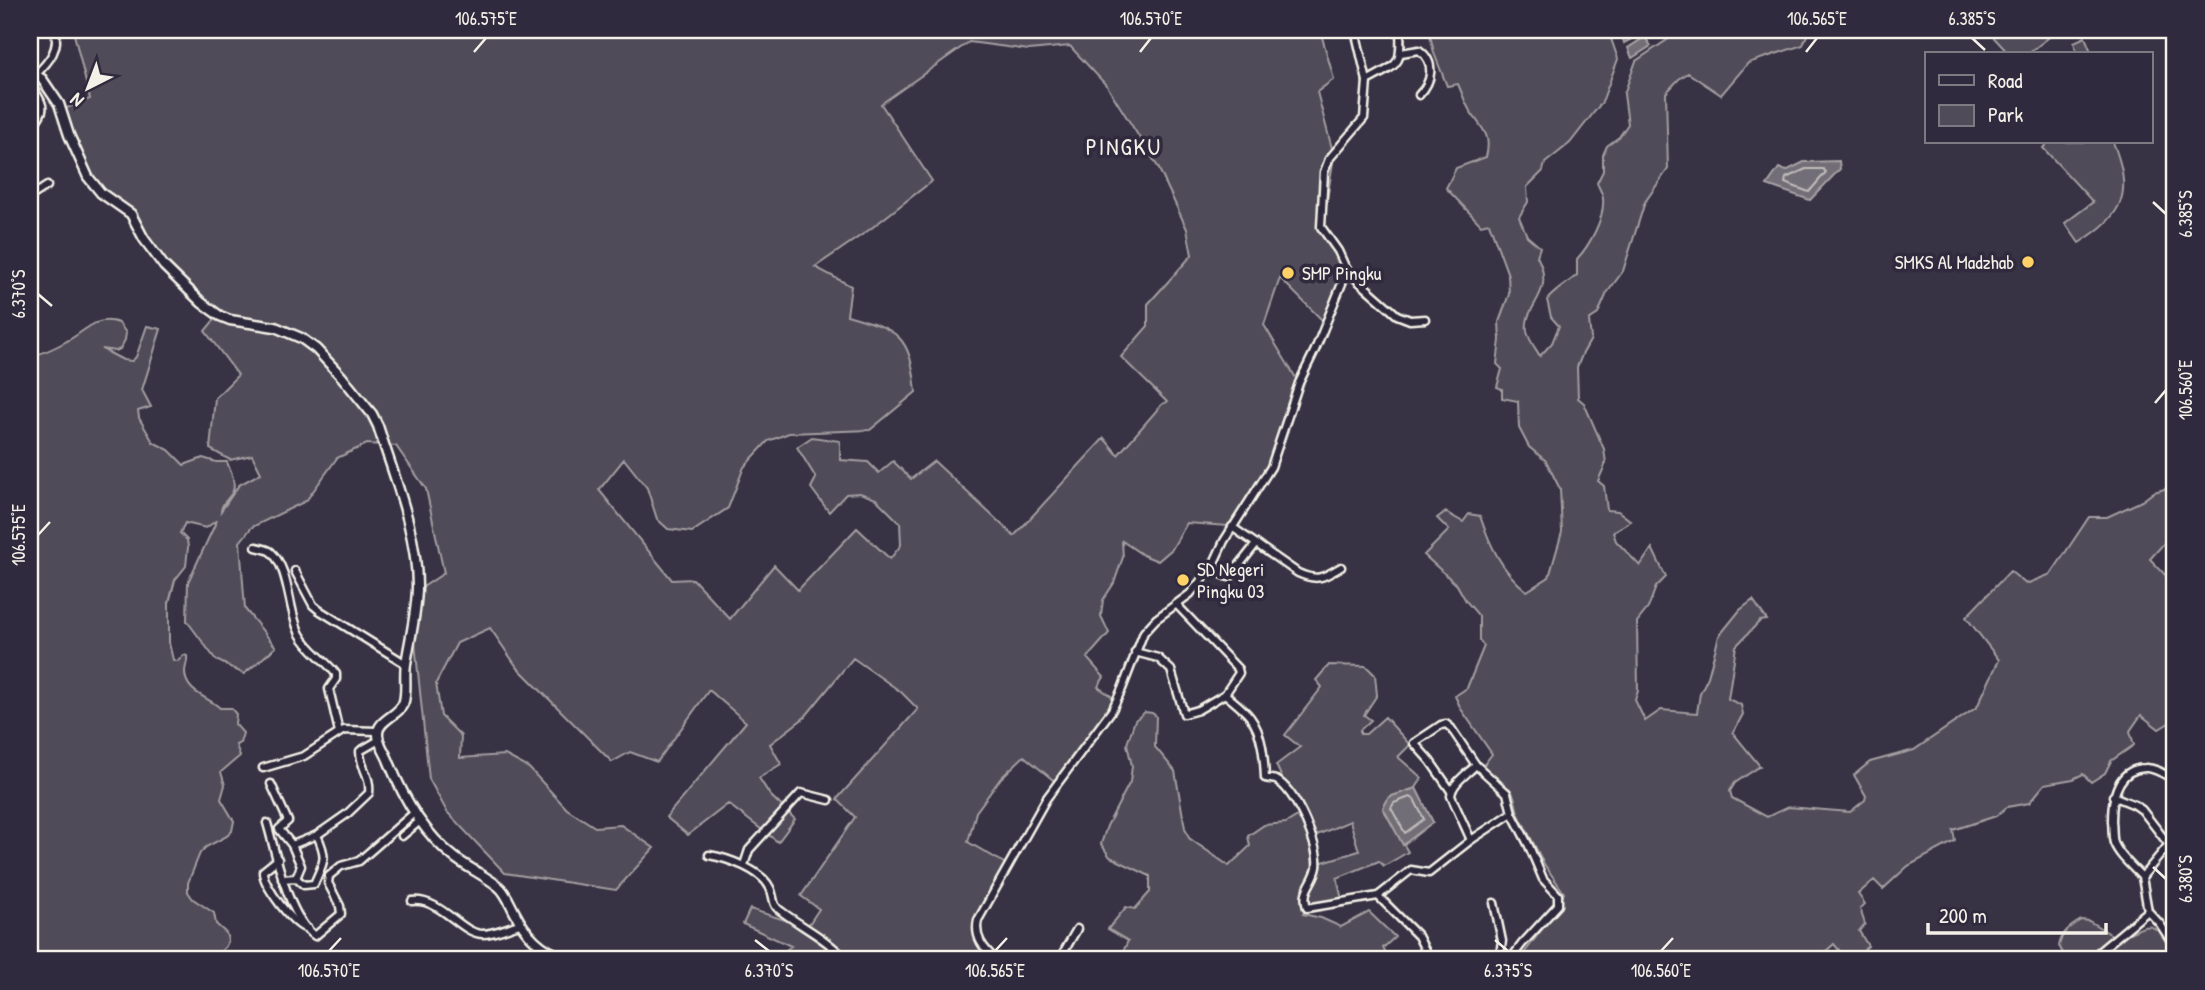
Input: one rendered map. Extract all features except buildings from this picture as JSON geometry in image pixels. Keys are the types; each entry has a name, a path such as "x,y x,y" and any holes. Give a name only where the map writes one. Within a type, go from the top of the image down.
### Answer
{"street":[{"path":"54,30 57,33 55,48 47,63 33,72 59,104 69,135 88,177 101,193 131,214 144,239 164,266 202,303 230,320 275,327 301,338 316,349 372,414 405,512 417,586 414,627 406,664 404,701 399,711 380,726 378,736 398,787 414,813 452,856 500,887 520,924 540,945 564,957 586,960"},
{"path":"1355,30 1367,81 1364,118 1329,159 1324,172 1321,227 1338,251 1347,271 1397,315 1410,320 1425,319"},
{"path":"1367,81 1394,65 1401,53 1400,30"},
{"path":"2164,30 2175,40"},
{"path":"1401,53 1419,50 1427,57 1430,82 1419,95"},
{"path":"30,83 44,108 43,114 30,130"},
{"path":"30,197 47,186"},
{"path":"996,960 978,937 978,920 1046,799 1112,710 1144,632 1156,619 1190,594 1212,567 1233,527 1271,467 1299,383 1347,271"},
{"path":"1233,527 1309,578 1325,576 1341,567"},
{"path":"1212,567 1230,577 1256,544"},
{"path":"256,547 268,550 275,557 285,577 291,608 301,637 336,674 336,679 329,689 339,732"},
{"path":"295,571 313,605 406,664"},
{"path":"1135,652 1158,658 1171,670 1185,714 1198,710 1225,694 1239,673 1238,669 1177,605"},
{"path":"1225,694 1255,725 1264,761 1265,778 1276,780 1283,786 1303,815 1314,839 1317,869 1304,893 1307,908 1378,896 1411,870 1429,873 1471,840 1512,813"},
{"path":"1471,840 1451,791 1414,743 1441,724 1451,728 1476,765 1507,793 1512,813 1543,879 1554,890 1559,901 1510,960"},
{"path":"263,768 304,756 344,730 378,736"},
{"path":"292,845 317,835 347,814 369,793 370,781 359,751 378,736"},
{"path":"1451,791 1476,765"},
{"path":"2175,780 2145,767 2134,771 2122,779 2112,803 2113,841 2119,852 2142,877 2148,911 2175,947"},
{"path":"271,784 288,821 279,829 292,845 301,866 296,878"},
{"path":"744,865 749,850 801,793 829,800"},
{"path":"2113,796 2141,810 2169,845"},
{"path":"267,822 282,879 308,929 312,935 318,935 341,914 340,906 328,883 329,876 341,866 359,862 414,813"},
{"path":"402,836 420,821"},
{"path":"282,879 296,878 304,885 314,884 325,857 317,835"},
{"path":"2142,877 2175,837"},
{"path":"709,855 744,865 768,884 772,900 779,911 798,922 846,960"},
{"path":"278,859 263,871 263,878 299,926 308,929"},
{"path":"1378,896 1418,936 1430,960"},
{"path":"412,901 427,901 477,933 492,933 520,924"},
{"path":"1494,903 1502,941 1499,960"},
{"path":"2089,960 2148,911"},
{"path":"1059,960 1077,929"}],"green space":[{"path":"73,30 1320,30 1334,79 1317,92 1334,156 1323,225 1352,268 1328,326 1280,278 1264,325 1299,383 1267,475 1228,526 1187,523 1172,549 1158,561 1122,541 1123,557 1114,583 1103,600 1101,616 1109,633 1087,658 1104,677 1098,687 1117,700 1058,784 1024,756 1001,778 976,812 968,842 1011,867 979,914 977,933 990,953 984,960 774,960 791,946 743,924 750,909 807,927 819,909 801,896 855,817 837,799 918,709 901,692 853,658 805,717 770,744 781,764 759,778 770,795 795,819 778,842 728,804 688,835 666,817 746,722 709,690 657,762 630,752 612,762 517,667 490,628 457,643 436,683 441,716 461,736 460,758 505,755 529,768 567,809 595,827 621,825 654,848 616,890 505,873 447,812 429,779 415,643 414,593 444,573 426,489 396,446 367,444 337,458 306,501 252,527 240,542 245,609 276,647 244,674 216,660 187,621 188,582 217,520 206,528 185,523 180,533 187,540 188,547 186,566 175,580 169,603 169,643 173,660 178,661 184,655 187,656 185,672 189,685 220,708 231,708 236,714 235,724 243,733 240,743 236,745 240,756 221,772 225,785 221,799 234,821 232,831 200,853 188,883 188,892 193,899 214,913 216,924 226,933 226,946 213,960 30,960 30,357 58,346 91,325 111,321 119,323 126,333 125,340 116,351 102,349 123,360 132,361 136,357 147,326 161,329 142,390 151,407 138,411 139,418 153,442 169,450 184,465 203,458 227,462 234,487 221,511 239,485 261,473 252,455 230,460 210,449 215,398 238,375 205,331 219,314 190,291 143,234 132,213 96,182 72,137 64,109 90,99","holes":["969,42 1029,50 1070,46 1107,86 1158,167 1187,229 1192,255 1148,304 1148,326 1121,357 1167,402 1162,404 1118,455 1104,438 1014,536 934,461 911,479 893,461 879,473 868,462 840,460 840,441 812,437 797,447 816,478 811,488 829,512 846,494 860,493 876,499 900,523 901,545 890,559 857,528 798,590 774,565 730,619 693,579 672,580 599,490 624,459 647,488 657,519 668,529 692,532 728,508 744,467 768,441 789,433 870,430 916,392 910,358 899,338 879,325 847,315 851,286 815,267 869,230 932,181 881,104"]},
{"path":"1429,30 1608,30 1618,59 1602,102 1570,143 1545,163 1543,171 1527,187 1528,202 1519,217 1527,236 1540,247 1537,256 1542,269 1542,290 1530,313 1527,331 1540,356 1552,343 1559,326 1551,317 1547,300 1577,275 1577,259 1599,223 1603,199 1597,183 1603,171 1603,155 1607,146 1619,137 1628,124 1624,94 1636,61 1667,40 1676,30 1809,30 1803,45 1748,63 1721,95 1688,73 1666,93 1668,169 1645,202 1623,271 1607,293 1598,314 1589,320 1591,339 1577,367 1578,398 1584,403 1604,449 1606,463 1598,481 1604,486 1607,510 1618,511 1631,521 1613,532 1616,541 1640,566 1652,548 1666,577 1656,587 1648,608 1637,622 1638,691 1635,700 1645,721 1661,710 1697,713 1700,693 1708,677 1719,636 1740,610 1753,600 1767,620 1760,621 1736,646 1728,699 1741,705 1743,714 1733,733 1760,766 1735,783 1730,791 1732,798 1767,817 1788,807 1850,812 1865,800 1866,796 1854,775 1870,762 1914,750 1977,707 1999,660 1966,617 2010,571 2026,584 2051,574 2089,517 2107,517 2142,501 2154,492 2175,486 2175,533 2150,559 2175,583 2175,706 2170,715 2174,720 2159,729 2141,715 2130,731 2134,745 2111,761 2105,773 2091,782 2083,774 2073,779 2045,784 2029,803 2007,807 1996,816 1953,830 1955,841 1908,866 1883,889 1874,880 1858,894 1865,904 1860,909 1865,924 1859,931 1868,946 1858,955 1858,960 1847,960 1834,944 1816,960 1519,960 1558,908 1564,893 1544,864 1518,813 1510,789 1495,779 1483,766 1492,754 1455,696 1467,688 1484,646 1479,640 1479,616 1457,585 1424,555 1449,530 1437,518 1445,512 1463,522 1469,514 1480,516 1498,557 1518,584 1527,591 1549,577 1562,532 1560,489 1546,461 1529,447 1519,428 1518,401 1502,398 1502,389 1497,387 1502,369 1497,364 1499,322 1509,294 1508,275 1489,223 1481,225 1446,188 1456,168 1486,157 1487,137 1468,108 1458,84 1447,86 1434,53"},
{"path":"1987,30 2058,30 2030,52 2007,52"},
{"path":"2085,37 2091,52 2076,52 2074,42"},
{"path":"2046,144 2114,144 2123,175 2121,201 2107,222 2079,243 2065,223 2093,202 2043,148"},
{"path":"1329,665 1366,666 1375,675 1377,695 1364,715 1371,720 1360,730 1360,734 1366,734 1385,717 1410,745 1398,757 1422,778 1416,788 1389,797 1383,808 1408,852 1384,866 1379,861 1337,878 1342,900 1306,909 1303,914 1341,927 1369,912 1395,937 1383,948 1389,960 1119,960 1128,941 1108,929 1126,907 1135,909 1150,892 1150,876 1110,857 1101,844 1107,826 1130,782 1132,766 1127,744 1135,720 1145,712 1156,716 1155,747 1175,771 1189,838 1229,866 1250,846 1248,836 1264,825 1286,823 1299,815 1276,765 1300,747 1285,735 1322,687 1316,680","holes":["1350,821 1359,851 1313,865 1310,838"]},
{"path":"2081,920 2089,921 2115,937 2147,926 2153,927 2168,942 2175,960 2067,960 2059,946 2060,941 2067,930"}],"water":[{"path":"1621,30 1647,30 1647,31 1624,43"},
{"path":"1645,37 1651,46 1632,58 1628,48"},
{"path":"1839,161 1840,169 1810,200 1767,185 1779,168 1786,171 1804,162"},
{"path":"1416,788 1433,822 1403,845 1383,808 1389,797"}],"place":[{"name":"SMKS Al Madzhab","path":"2028,262"},
{"name":"SMP Pingku","path":"1288,273"},
{"name":"SD Negeri Pingku 03","path":"1183,580"}],"district":[{"name":"PINGKU","path":"1124,147"}]}
